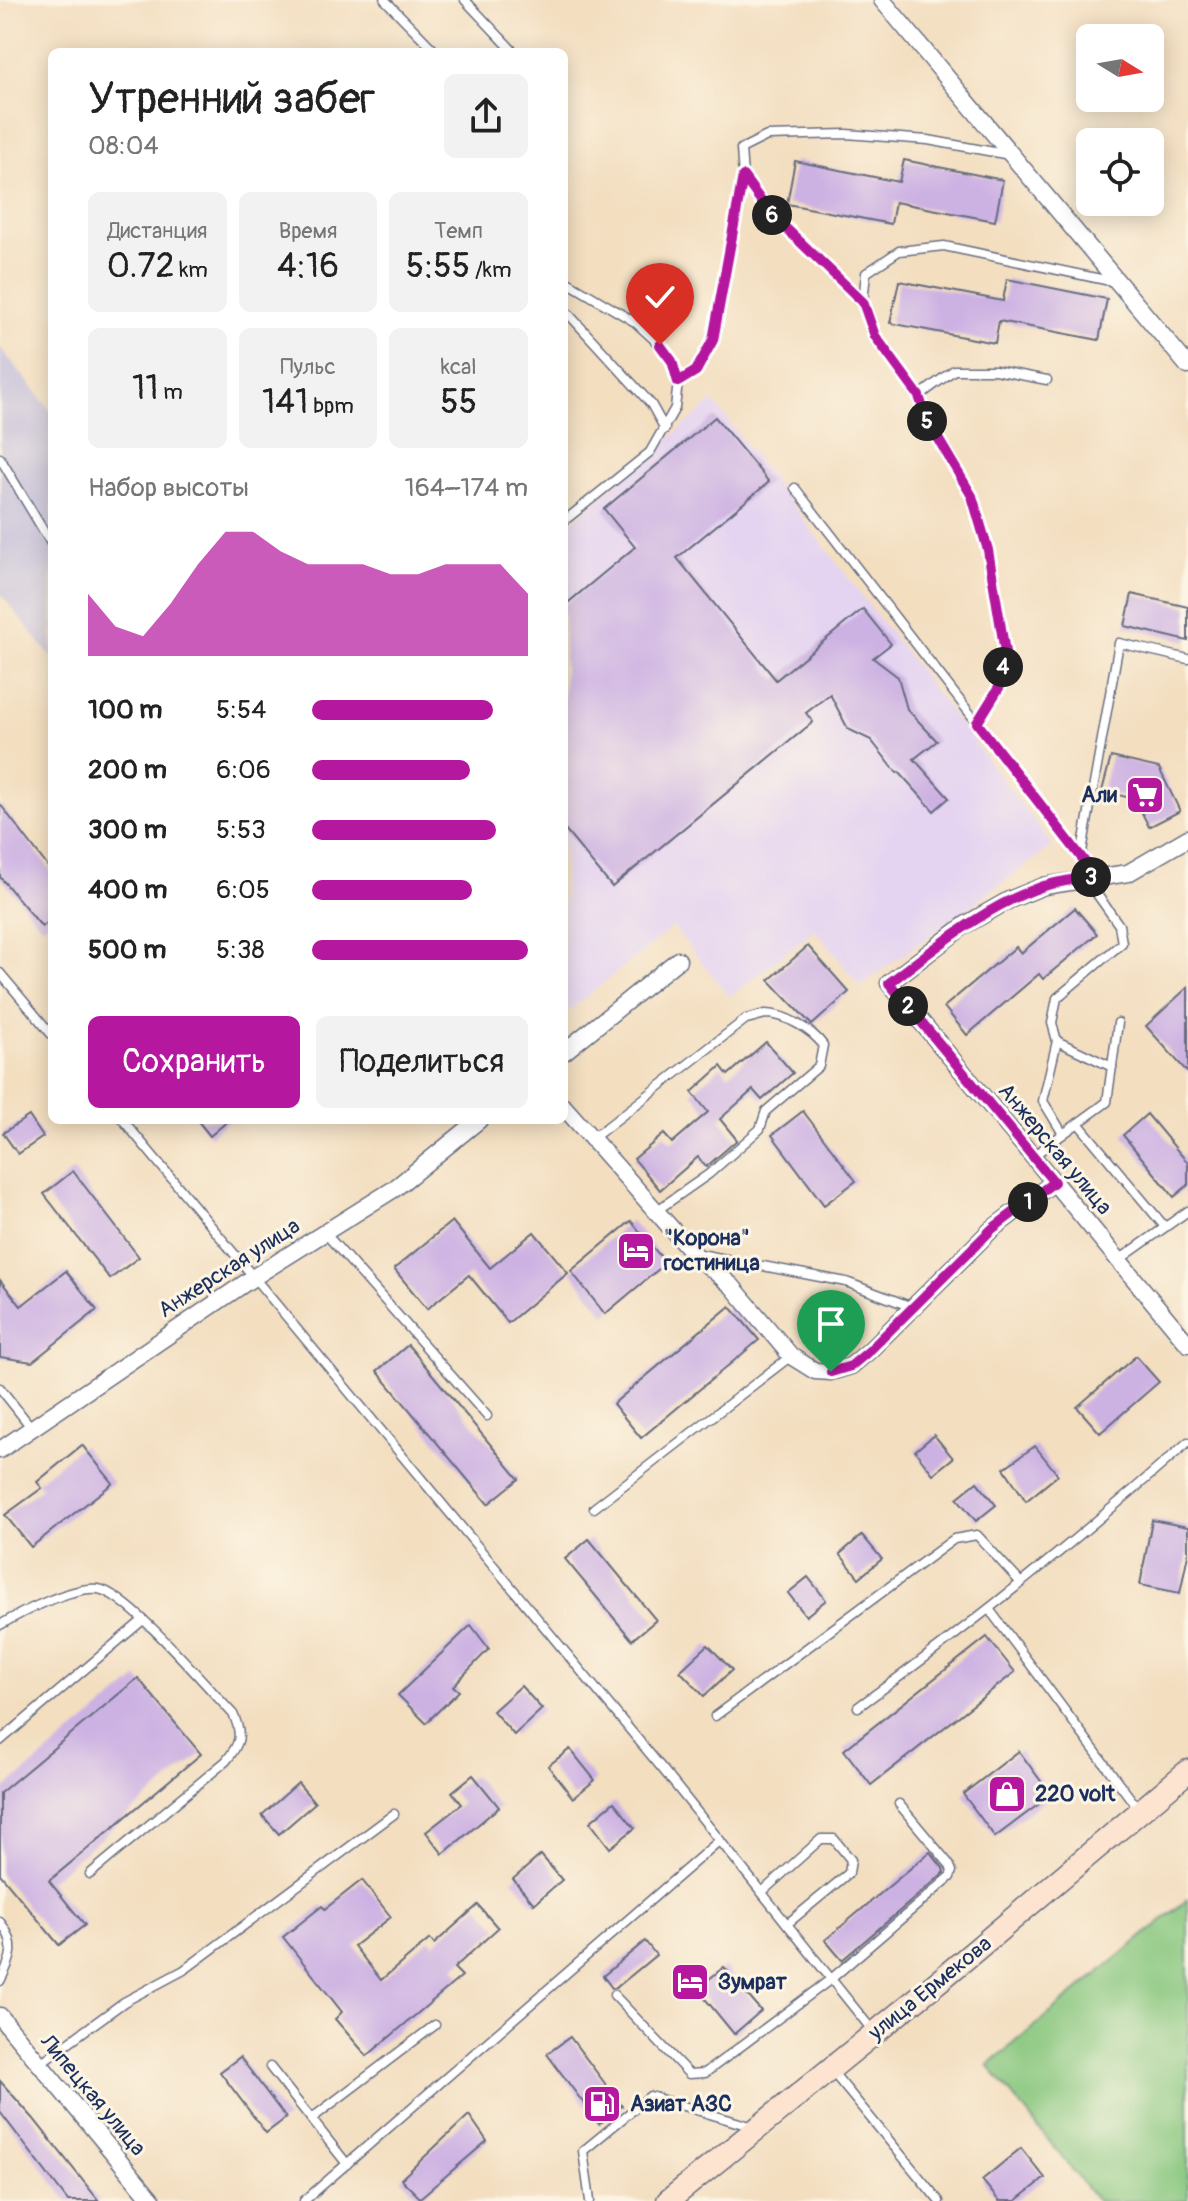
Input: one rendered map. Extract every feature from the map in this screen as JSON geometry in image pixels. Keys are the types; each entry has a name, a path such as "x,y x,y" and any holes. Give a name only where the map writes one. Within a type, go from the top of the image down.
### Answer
{"main road":[{"name":"улица Ермекова","path":"668,2201 1188,1771"}],"street":[{"path":"882,0 1188,366"},
{"path":"1091,877 1128,873 1188,838"},
{"name":"Анжерская улица","path":"1091,877 1044,886 1009,900 965,925 889,983 1188,1344"},
{"path":"568,1049 678,960"},
{"path":"568,1112 693,1253 732,1286 791,1356 815,1371 831,1372 851,1366 992,1229 1054,1182"},
{"name":"Анжерская улица","path":"0,1450 254,1277 394,1189 474,1124"},
{"name":"Липецкая улица","path":"0,2016 153,2201"}],"lane":[{"path":"385,0 432,48"},
{"path":"465,0 510,48"},
{"path":"678,382 696,371 713,340 743,176 741,149 767,136 846,134 928,140 1013,156"},
{"path":"743,176 770,213 863,302"},
{"path":"977,723 1000,686 1005,652 988,550 972,496 927,420 919,396 875,336 863,302 866,273 899,251 944,246 1119,282"},
{"path":"568,282 635,322 652,337 672,361 678,382 675,408 650,452 568,518"},
{"path":"568,313 651,404 665,429"},
{"path":"919,396 954,370 995,370 1047,380"},
{"path":"0,458 48,538"},
{"path":"795,488 1081,857 1119,925 1122,943 1057,998 1052,1023 1057,1041 1043,1101 1063,1134"},
{"path":"1081,857 1119,643 1188,659"},
{"path":"0,973 48,1030"},
{"path":"592,1139 746,1019 765,1014 785,1019 817,1036 823,1045 819,1066 766,1111 760,1129 709,1174 656,1211"},
{"path":"1033,1156 1107,1102 1118,1023"},
{"path":"1057,1041 1112,1067"},
{"path":"1078,1123 1165,1227"},
{"path":"126,1124 720,1840 874,2033"},
{"path":"1119,1260 1188,1211"},
{"path":"325,1232 487,1416"},
{"path":"693,1253 846,1282 912,1307"},
{"path":"594,1508 791,1356"},
{"path":"0,1388 31,1427"},
{"path":"858,1707 1098,1522 1188,1442"},
{"path":"715,1716 954,1539 977,1535 1021,1583"},
{"path":"0,1625 31,1608 82,1590 100,1589 118,1598 143,1620 233,1714 241,1731 239,1746 226,1761 90,1874"},
{"path":"989,1609 1140,1812"},
{"path":"0,1741 143,1620"},
{"path":"614,1995 689,2074 705,2073 831,1979 950,1877 952,1871 949,1864 899,1804"},
{"path":"38,2064 124,2002 184,1970 394,1814"},
{"path":"762,1892 821,1839 834,1839 851,1860 849,1873 787,1924"},
{"path":"304,2201 720,1840"},
{"path":"0,1922 10,1934 12,1951 0,1981"},
{"path":"311,2119 435,2025"},
{"path":"270,2067 347,2164"},
{"path":"831,2069 939,2201"},
{"path":"590,2201 583,2151 650,2096 758,2128"}],"shaded area":[{"path":"0,347 48,407 48,653 0,593"},
{"path":"713,401 1053,846 860,986 815,929 730,997 673,927 568,1012 568,526"}],"green space":[{"path":"1188,1899 1188,2201 1097,2201 988,2065"}],"building":[{"path":"904,160 1003,180 995,221 895,202 891,224 787,204 795,161 899,182"},
{"path":"1007,279 1107,299 1099,340 999,321 995,343 890,323 899,281 1003,301"},
{"path":"715,417 769,482 677,558 776,680 863,609 891,644 873,658 898,677 907,709 937,741 914,759 949,798 934,811 897,773 871,740 848,729 830,694 806,713 813,722 612,887 568,834 568,603 635,547 604,509"},
{"path":"1132,594 1188,607 1188,641 1125,626"},
{"name":"Али","path":"1111,757 1159,768 1180,811 1149,827 1135,799 1102,791"},
{"path":"0,804 48,867 48,922 42,927 0,877"},
{"path":"1075,908 1097,934 1043,979 1039,974 967,1035 944,1007 1016,947 1021,953"},
{"path":"808,946 849,992 812,1025 769,980"},
{"path":"1188,987 1188,1073 1146,1026"},
{"path":"766,1042 793,1073 762,1100 753,1090 720,1119 737,1140 706,1167 698,1157 660,1190 634,1159 664,1134 672,1143 708,1112 692,1092 721,1066 728,1075"},
{"path":"803,1111 856,1181 824,1205 772,1135"},
{"path":"1147,1114 1188,1163 1188,1185 1174,1197 1123,1135"},
{"path":"29,1116 43,1137 18,1154 3,1133"},
{"path":"200,1124 224,1124 210,1136"},
{"path":"73,1171 139,1257 110,1279 44,1194"},
{"path":"452,1221 490,1268 534,1232 568,1273 508,1323 469,1275 427,1309 394,1269"},
{"path":"631,1221 666,1263 605,1314 571,1271"},
{"path":"66,1271 97,1310 32,1362 0,1357 0,1280 21,1306"},
{"path":"730,1306 759,1340 641,1438 613,1404"},
{"path":"408,1345 519,1479 488,1504 377,1371"},
{"path":"1136,1356 1159,1382 1100,1433 1077,1407"},
{"path":"934,1435 953,1458 933,1474 915,1451"},
{"path":"82,1445 113,1483 31,1547 5,1515 42,1488 37,1482"},
{"path":"1035,1446 1058,1475 1026,1501 1004,1468"},
{"path":"977,1482 996,1505 976,1521 957,1498"},
{"path":"1152,1520 1188,1527 1188,1554 1180,1593 1140,1585"},
{"path":"862,1535 882,1559 859,1578 840,1554"},
{"path":"589,1539 656,1620 632,1640 565,1559"},
{"path":"808,1577 826,1600 806,1616 788,1593"},
{"path":"471,1625 489,1649 453,1686 459,1691 426,1723 398,1695"},
{"path":"987,1637 1015,1672 871,1785 844,1750"},
{"path":"708,1645 732,1670 704,1696 680,1671"},
{"path":"138,1678 201,1754 49,1881 85,1925 59,1945 0,1874 0,1793"},
{"path":"521,1686 542,1709 514,1735 493,1711"},
{"path":"570,1749 595,1780 573,1798 548,1766"},
{"name":"220 volt","path":"1019,1751 1051,1795 995,1837 963,1794"},
{"path":"473,1775 499,1807 443,1854 426,1832 462,1804 452,1792"},
{"path":"298,1783 315,1803 279,1834 262,1815"},
{"path":"614,1802 635,1828 610,1848 590,1822"},
{"path":"930,1852 944,1873 842,1960 825,1940"},
{"path":"541,1855 562,1880 534,1904 513,1879"},
{"path":"362,1880 391,1917 354,1946 381,1980 430,1939 434,1944 478,1905 498,1928 454,1968 462,1976 367,2056 335,2019 342,2012 283,1937"},
{"path":"645,1941 656,1955 616,1988 612,1988 603,1976"},
{"path":"724,1967 761,2011 734,2034 697,1989"},
{"path":"570,2037 622,2106 599,2124 547,2054"},
{"path":"240,2057 286,2118 266,2133 220,2072"},
{"path":"0,2081 99,2201 68,2201 0,2112"},
{"path":"469,2115 487,2141 420,2198 401,2179"},
{"path":"1021,2148 1045,2178 1016,2201 999,2201 982,2180"}],"place":[{"name":"Али","path":"1145,795"},
{"name":"\"Корона\" гостиница","path":"636,1251"},
{"name":"220 volt","path":"1007,1794"},
{"name":"Зумрат","path":"690,1982"},
{"name":"Азиат АЗС","path":"602,2104"}],"route":[{"path":"660,345 672,361 678,382 696,371 713,340 743,176 770,213 863,302 875,336 919,396 927,420 972,496 988,550 1005,652 1000,686 977,723 1096,876 1044,886 1009,900 965,925 889,983 1054,1182 992,1229 869,1351 851,1366 831,1372"}]}
